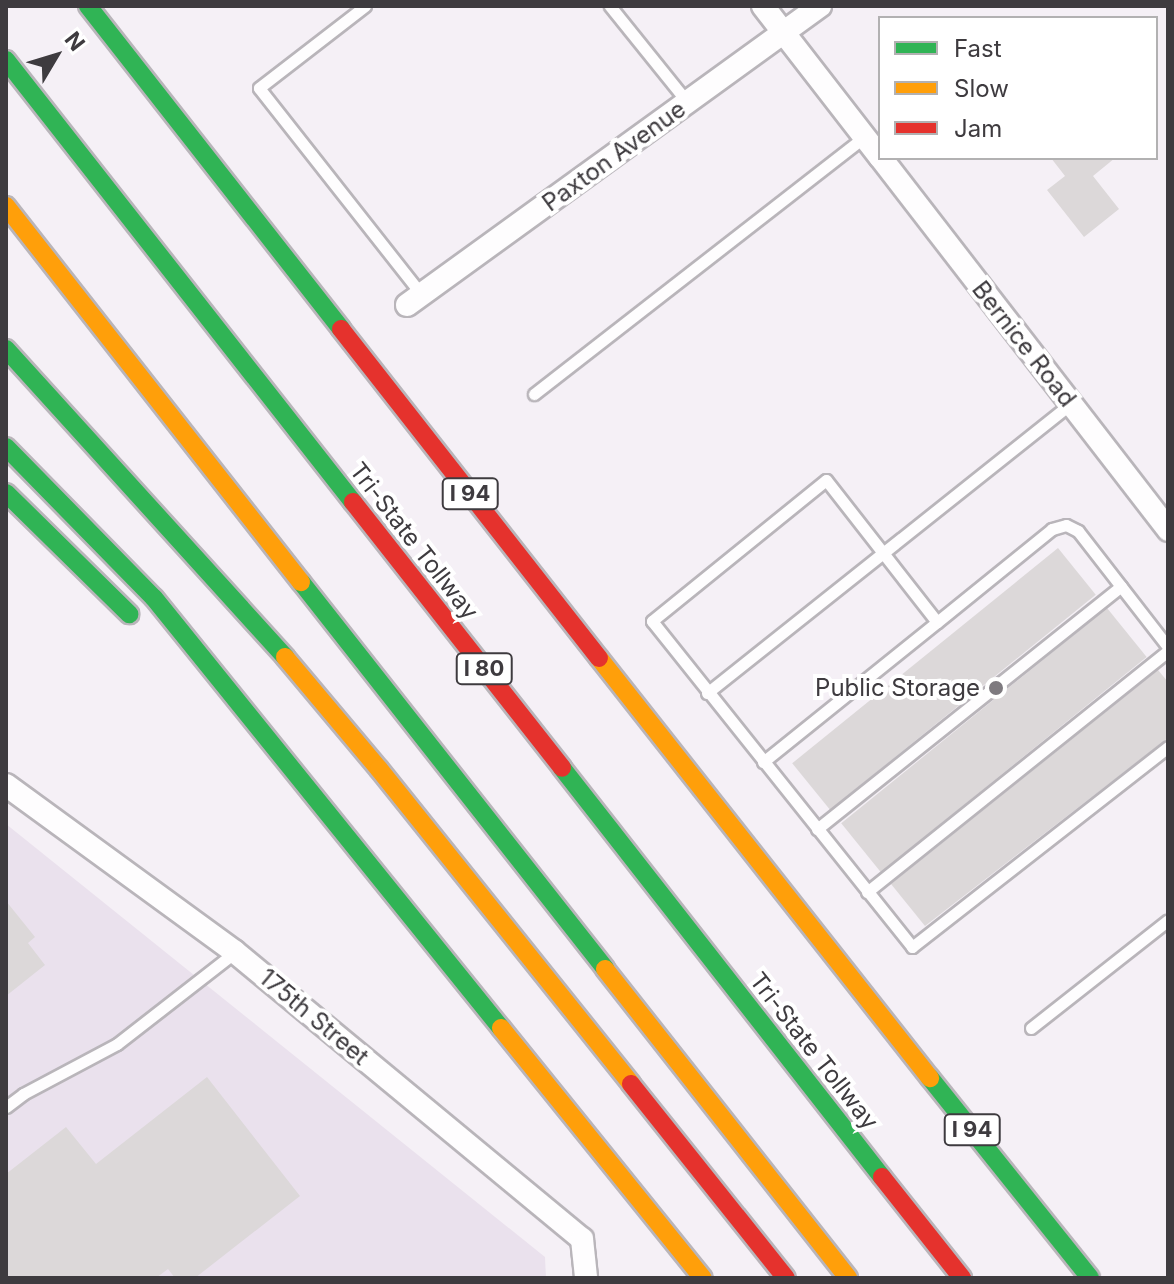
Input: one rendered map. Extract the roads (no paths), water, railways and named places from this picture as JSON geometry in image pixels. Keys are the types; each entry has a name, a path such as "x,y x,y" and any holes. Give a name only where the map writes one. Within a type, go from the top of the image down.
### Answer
{"highway":[{"name":"I 94","path":"88,6 853,982 1090,1278"},
{"name":"Tri-State Tollway","path":"6,60 962,1278"},
{"path":"6,206 848,1278"},
{"path":"6,349 239,603 379,769 786,1278"},
{"path":"6,447 154,598 703,1278"},
{"path":"6,493 139,623"},
{"path":"204,690 367,859"},
{"path":"853,982 1055,1265"}],"street":[{"name":"Bernice Road","path":"763,6 878,155"},
{"name":"Paxton Avenue","path":"414,300 820,6"},
{"name":"Bernice Road","path":"882,160 1168,530"},
{"name":"175th Street","path":"6,785 235,952 582,1239 586,1278"}],"lane":[{"path":"365,6 259,88 414,300"},
{"path":"610,6 688,103"},
{"path":"534,394 864,137"},
{"path":"707,693 1070,404"},
{"path":"937,622 826,480 652,621 912,947 1168,747"},
{"path":"763,762 1052,529 1066,525 1078,531 1168,649 867,892"},
{"path":"817,829 1121,586"},
{"path":"1031,1028 1168,920"},
{"path":"6,1107 23,1094 117,1044 235,952"}],"place":[{"name":"Public Storage","path":"996,688"}]}
